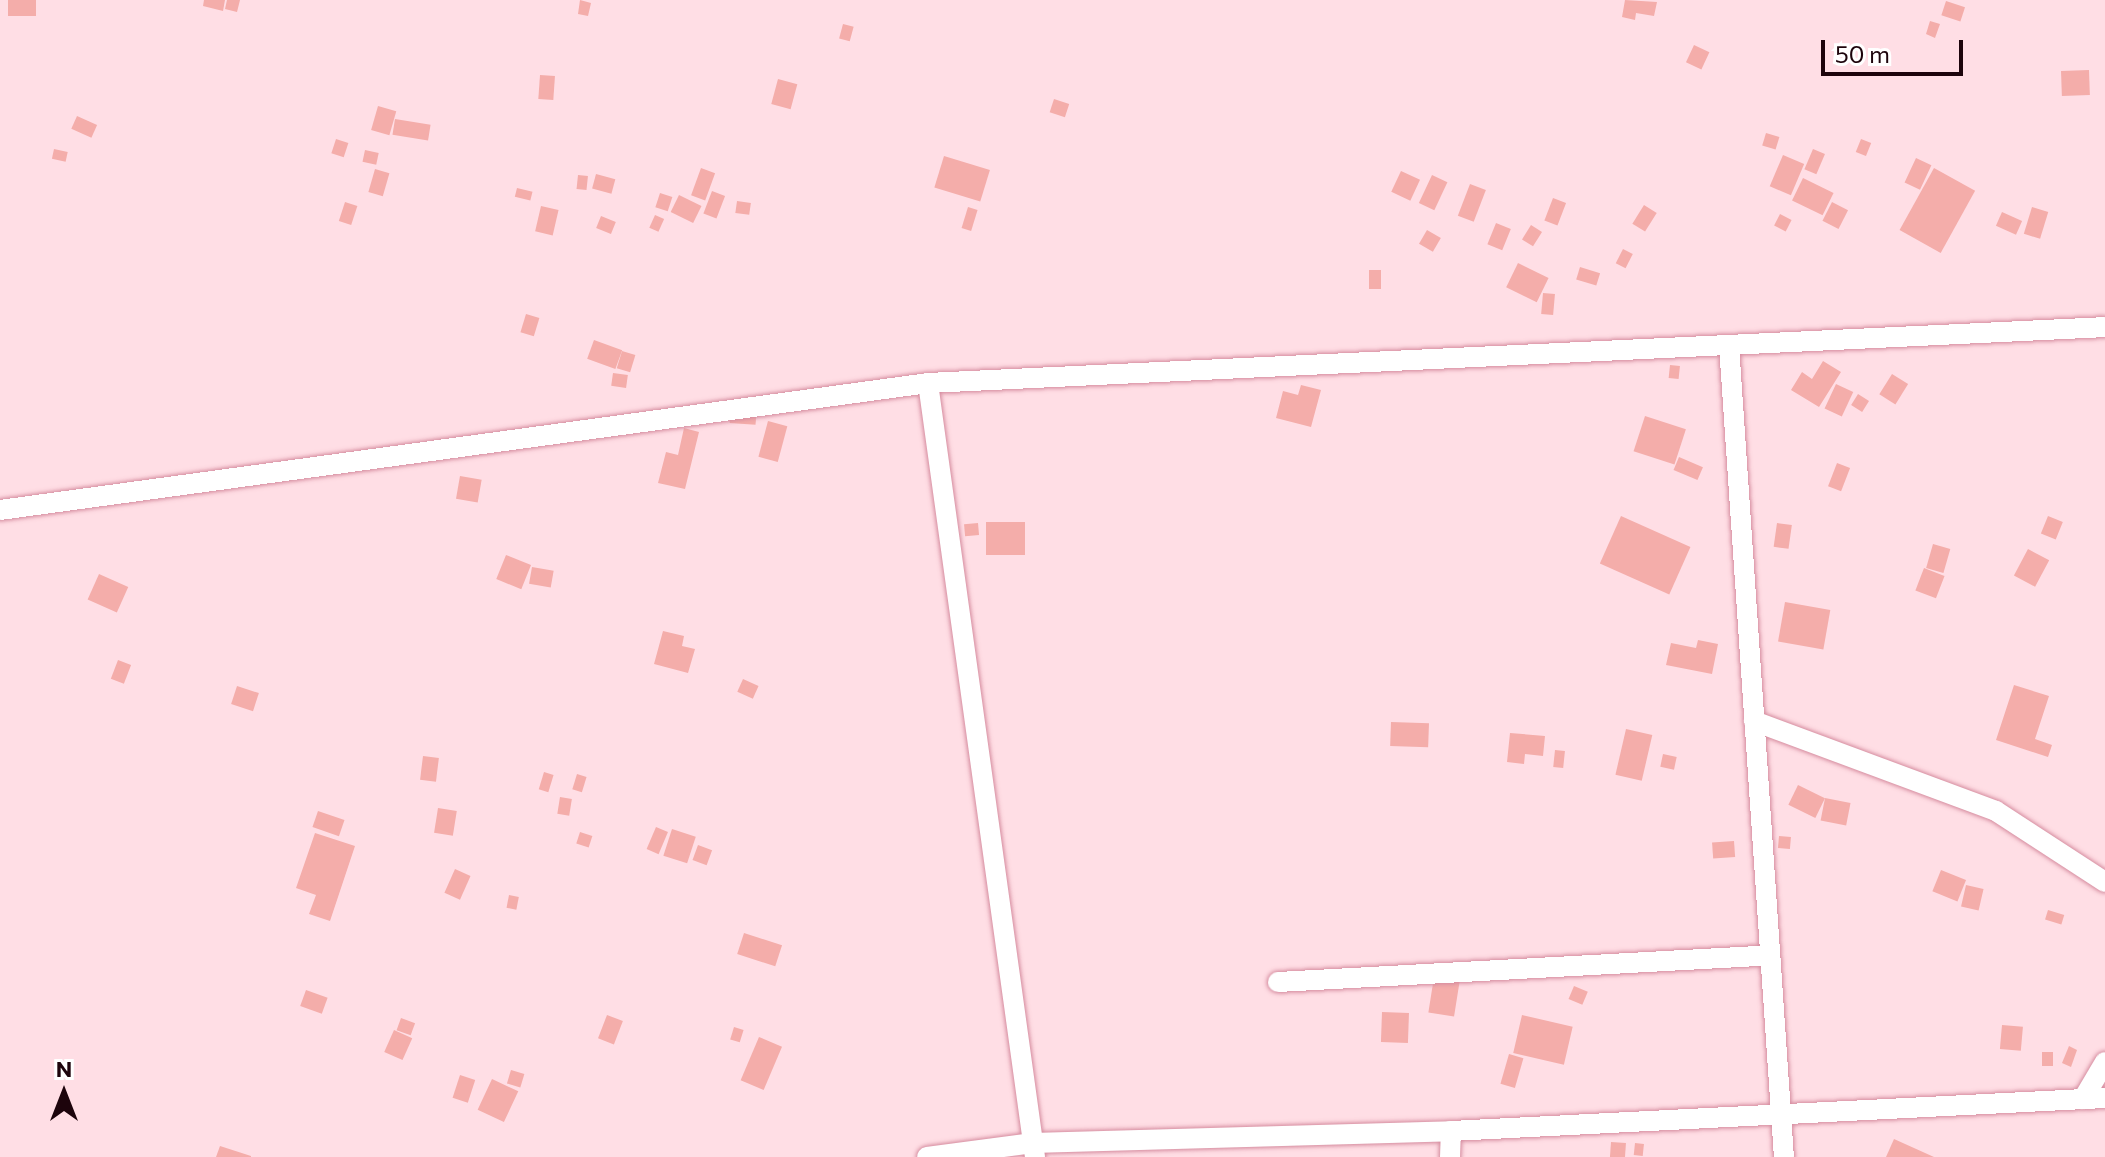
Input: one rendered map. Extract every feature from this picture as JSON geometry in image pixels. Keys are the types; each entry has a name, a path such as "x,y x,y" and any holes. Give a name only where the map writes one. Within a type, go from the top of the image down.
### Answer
{"street":[{"path":"0,510 928,383 2105,327"},
{"path":"1729,345 1784,1157"},
{"path":"928,383 1034,1150"},
{"path":"1754,721 1996,811 2105,882"},
{"path":"1278,982 1770,955"},
{"path":"2083,1099 2105,1062"},
{"path":"927,1157 2105,1098"},
{"path":"1450,1157 1451,1131"}],"building":[{"path":"8,0 36,0 36,16 8,16"},
{"path":"204,0 225,0 223,11 203,6"},
{"path":"227,0 240,0 237,12 225,9"},
{"path":"580,0 591,3 588,16 578,14"},
{"path":"1625,0 1657,2 1654,16 1636,13 1635,20 1622,17"},
{"path":"1946,1 1965,7 1960,21 1941,15"},
{"path":"1930,21 1940,24 1935,38 1926,34"},
{"path":"843,24 854,27 850,41 839,38"},
{"path":"1694,45 1709,52 1701,69 1686,62"},
{"path":"2089,70 2090,95 2062,96 2061,71"},
{"path":"540,75 555,76 553,100 538,99"},
{"path":"778,79 797,84 791,109 771,104"},
{"path":"1054,99 1069,104 1065,117 1050,112"},
{"path":"378,106 396,111 389,135 371,130"},
{"path":"77,116 97,125 91,138 71,129"},
{"path":"395,119 431,125 428,140 392,135"},
{"path":"1766,133 1779,137 1776,150 1762,145"},
{"path":"336,139 348,143 344,157 331,153"},
{"path":"1861,139 1871,143 1866,156 1856,152"},
{"path":"54,149 68,152 66,162 52,159"},
{"path":"1813,149 1825,154 1816,174 1804,169"},
{"path":"365,150 379,153 376,165 363,162"},
{"path":"1783,155 1804,164 1791,195 1770,186"},
{"path":"944,156 990,170 980,202 934,188"},
{"path":"1916,158 1931,165 1920,190 1905,182"},
{"path":"701,168 715,173 705,200 691,195"},
{"path":"1934,168 1975,191 1941,253 1900,230"},
{"path":"375,169 389,173 383,196 368,192"},
{"path":"1401,171 1420,180 1410,201 1391,192"},
{"path":"596,174 615,179 611,194 592,188"},
{"path":"578,175 588,176 586,190 577,189"},
{"path":"1432,175 1447,182 1434,210 1419,203"},
{"path":"1803,178 1834,193 1823,215 1792,200"},
{"path":"1470,184 1486,190 1474,222 1458,216"},
{"path":"517,188 533,192 530,201 515,197"},
{"path":"712,191 725,196 716,218 703,213"},
{"path":"660,193 672,197 668,211 655,207"},
{"path":"679,195 701,206 693,223 671,212"},
{"path":"1553,198 1566,203 1557,225 1544,220"},
{"path":"737,201 751,203 749,215 735,213"},
{"path":"345,202 357,206 351,225 339,221"},
{"path":"1832,202 1848,210 1839,229 1822,221"},
{"path":"1644,205 1657,213 1645,232 1632,224"},
{"path":"541,206 559,210 553,235 535,231"},
{"path":"968,207 978,210 971,231 962,228"},
{"path":"2032,207 2048,212 2040,239 2024,234"},
{"path":"2002,212 2022,221 2016,235 1996,226"},
{"path":"1780,214 1792,220 1786,231 1774,226"},
{"path":"655,215 664,219 658,232 649,228"},
{"path":"601,216 616,222 611,234 596,228"},
{"path":"1496,223 1511,229 1502,250 1487,244"},
{"path":"1531,225 1542,232 1533,246 1522,239"},
{"path":"1427,230 1441,238 1433,252 1419,244"},
{"path":"1623,249 1633,254 1626,268 1616,263"},
{"path":"1518,263 1549,278 1537,302 1506,287"},
{"path":"1580,267 1600,273 1596,286 1576,279"},
{"path":"1369,270 1381,270 1381,289 1369,289"},
{"path":"1543,293 1555,294 1553,315 1541,314"},
{"path":"526,314 539,318 534,336 520,332"},
{"path":"594,340 622,350 615,369 587,359"},
{"path":"622,351 635,355 630,372 617,368"},
{"path":"1823,361 1841,372 1819,407 1791,390 1802,372 1812,379"},
{"path":"1670,365 1680,366 1679,379 1669,378"},
{"path":"613,373 628,375 626,388 611,386"},
{"path":"1892,374 1908,384 1895,404 1879,394"},
{"path":"1836,384 1853,392 1842,417 1825,408"},
{"path":"1301,385 1321,390 1311,427 1276,418 1283,391 1298,395"},
{"path":"1858,394 1869,401 1862,412 1851,405"},
{"path":"731,403 757,405 756,425 730,423"},
{"path":"1645,416 1686,429 1674,464 1634,451"},
{"path":"768,421 787,426 778,462 758,457"},
{"path":"684,428 699,432 685,489 658,483 666,452 678,455"},
{"path":"1679,457 1703,467 1697,480 1674,470"},
{"path":"1837,463 1850,468 1841,491 1828,486"},
{"path":"460,476 482,480 478,502 456,499"},
{"path":"1621,516 1690,547 1669,594 1600,564"},
{"path":"2048,516 2063,522 2056,540 2041,534"},
{"path":"986,522 1025,522 1025,555 986,555"},
{"path":"978,523 979,535 965,536 964,524"},
{"path":"1777,523 1792,525 1789,549 1774,547"},
{"path":"1933,544 1950,549 1943,573 1926,568"},
{"path":"2028,549 2049,560 2035,587 2014,575"},
{"path":"506,555 531,565 521,589 496,579"},
{"path":"532,567 554,571 551,588 529,584"},
{"path":"1924,568 1945,576 1936,598 1915,590"},
{"path":"99,574 128,587 117,613 88,600"},
{"path":"1785,602 1830,610 1823,649 1778,641"},
{"path":"663,631 684,636 682,646 695,649 688,673 654,664"},
{"path":"1698,640 1718,644 1712,674 1666,665 1671,643 1696,648"},
{"path":"118,660 131,665 124,684 111,679"},
{"path":"743,679 759,686 753,699 737,692"},
{"path":"2014,685 2049,696 2035,739 2052,745 2048,757 1996,740"},
{"path":"237,686 259,693 253,711 231,704"},
{"path":"1391,722 1429,723 1428,747 1390,746"},
{"path":"1626,729 1652,735 1642,781 1615,775"},
{"path":"1510,733 1545,736 1543,756 1525,754 1524,764 1507,762"},
{"path":"1555,750 1565,751 1563,768 1553,767"},
{"path":"1663,754 1677,757 1674,770 1660,767"},
{"path":"423,756 439,758 436,782 420,780"},
{"path":"544,772 554,775 548,792 539,789"},
{"path":"577,774 587,777 582,792 572,789"},
{"path":"1798,785 1825,798 1815,818 1788,805"},
{"path":"560,797 572,799 569,816 557,814"},
{"path":"1825,798 1851,803 1846,826 1821,821"},
{"path":"438,808 457,811 453,836 434,833"},
{"path":"318,811 344,820 339,836 312,827"},
{"path":"656,827 668,832 659,854 647,849"},
{"path":"672,829 696,837 687,863 663,856"},
{"path":"580,832 592,836 589,847 576,843"},
{"path":"315,833 355,846 330,921 309,914 316,895 296,888"},
{"path":"1779,836 1791,837 1790,849 1778,848"},
{"path":"1734,841 1735,857 1713,858 1712,843"},
{"path":"698,845 712,850 707,865 693,860"},
{"path":"455,869 471,876 460,900 444,893"},
{"path":"1941,870 1966,880 1957,901 1932,891"},
{"path":"1966,885 1984,889 1979,910 1961,906"},
{"path":"509,895 519,897 516,910 507,908"},
{"path":"2048,910 2064,915 2061,925 2045,920"},
{"path":"744,933 782,945 775,966 737,954"},
{"path":"1434,977 1460,981 1454,1017 1428,1013"},
{"path":"1574,986 1588,992 1582,1005 1569,999"},
{"path":"306,990 328,998 322,1014 300,1006"},
{"path":"1382,1012 1409,1013 1408,1043 1381,1042"},
{"path":"607,1015 623,1021 614,1044 598,1038"},
{"path":"1522,1015 1573,1027 1564,1065 1513,1053"},
{"path":"401,1018 415,1023 411,1035 397,1030"},
{"path":"2002,1025 2023,1027 2021,1051 2000,1049"},
{"path":"734,1027 744,1030 740,1042 730,1039"},
{"path":"394,1030 412,1038 403,1060 384,1052"},
{"path":"759,1037 782,1047 764,1090 741,1080"},
{"path":"2069,1046 2077,1050 2071,1067 2062,1063"},
{"path":"2042,1052 2053,1052 2053,1066 2042,1066"},
{"path":"1509,1054 1523,1058 1515,1088 1500,1084"},
{"path":"511,1070 524,1074 520,1087 507,1083"},
{"path":"460,1075 475,1080 468,1103 453,1098"},
{"path":"492,1079 518,1091 504,1122 478,1110"},
{"path":"1894,1139 1934,1157 1886,1157"},
{"path":"1611,1142 1626,1143 1625,1157 1610,1157"},
{"path":"1635,1143 1644,1144 1643,1156 1634,1155"},
{"path":"220,1146 251,1156 251,1157 216,1157"}]}
